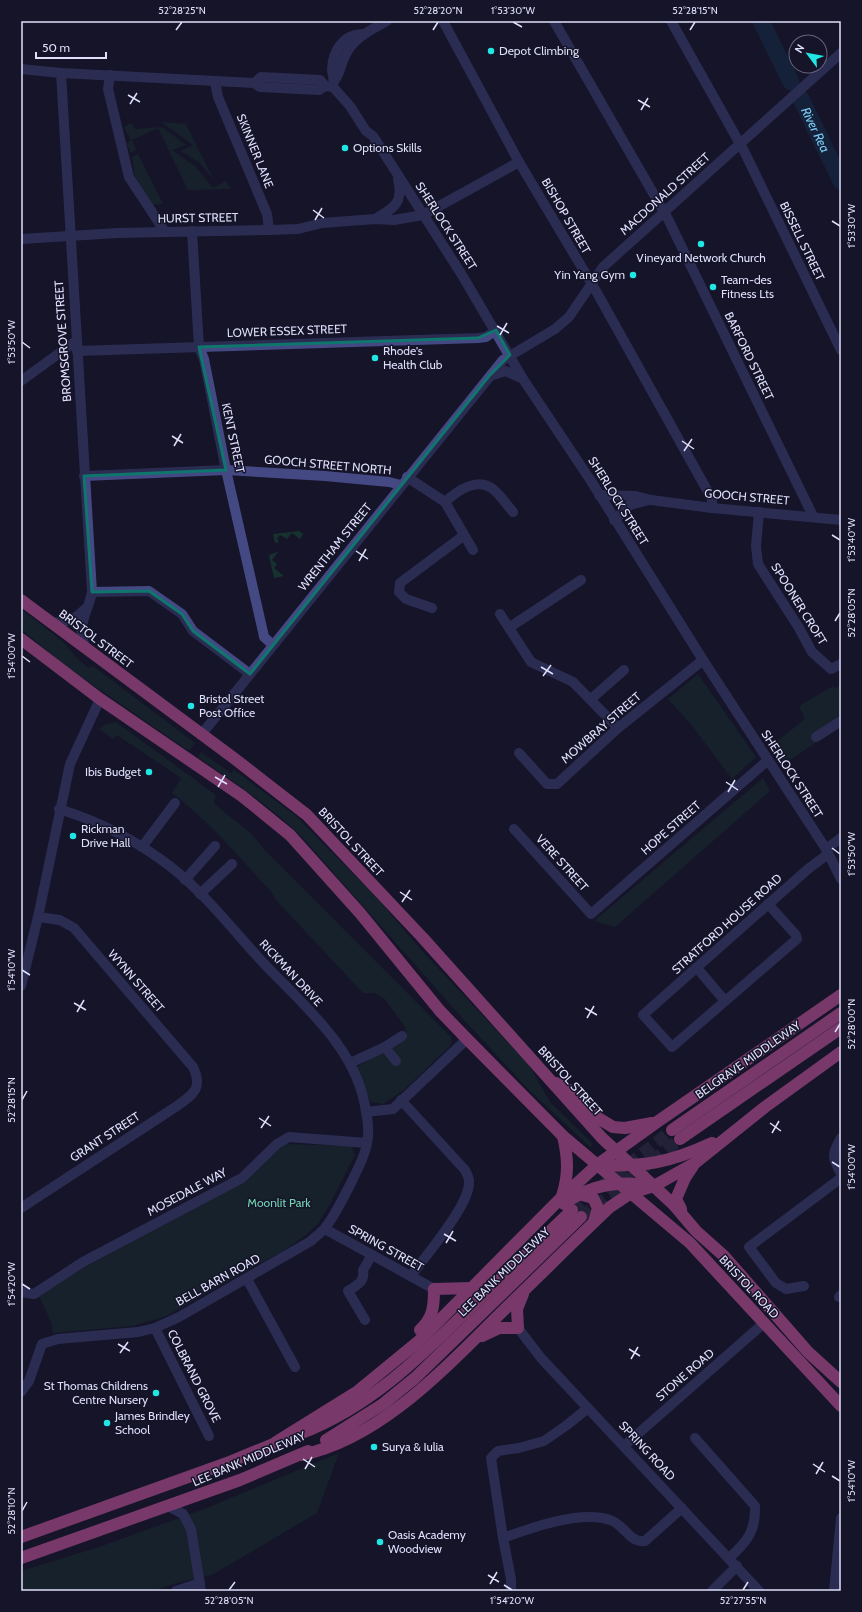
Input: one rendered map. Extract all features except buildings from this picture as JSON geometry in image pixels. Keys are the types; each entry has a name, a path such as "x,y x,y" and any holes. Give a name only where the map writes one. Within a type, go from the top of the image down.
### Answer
{"highway":[{"name":"BRISTOL STREET","path":"21,600 235,759 307,815 422,937 627,1166"},
{"path":"21,639 32,649 100,699 242,796 290,835 360,913 440,1011 563,1136 597,1165 627,1166 655,1163 683,1156 730,1135"},
{"path":"21,643 32,649"},
{"path":"276,1442 358,1391 419,1341 561,1198 597,1165 841,995"},
{"name":"BELGRAVE MIDDLEWAY","path":"841,1013 676,1134 841,1028"},
{"path":"530,1230 580,1194 598,1187 654,1186 695,1163 841,1052"},
{"path":"547,1078 571,1091 598,1118 613,1127 625,1128 657,1122"},
{"path":"561,1198 567,1182 567,1153 563,1136"},
{"path":"695,1163 679,1190 676,1202 696,1231"},
{"name":"BRISTOL ROAD","path":"597,1165 626,1186 690,1243 841,1406"},
{"path":"302,1455 318,1451 361,1431 397,1410 474,1339 610,1207 626,1186 627,1166"},
{"name":"BRISTOL ROAD","path":"627,1166 654,1186 674,1205 696,1231 724,1256 808,1352 841,1381"},
{"path":"580,1194 594,1198 598,1208 594,1222"},
{"name":"LEE BANK MIDDLEWAY","path":"21,1537 227,1463 276,1442 320,1426 373,1396 413,1364 576,1214 415,1378 383,1404 302,1455 240,1480 21,1558"},
{"path":"358,1391 429,1321 434,1301 434,1289 472,1288"},
{"path":"474,1339 499,1328 518,1328 517,1309 525,1289"}],"street":[{"path":"21,68 61,73 215,82 254,83 261,76 320,80 333,86 333,62 339,46 353,34 362,34 387,21"},
{"name":"BISHOP STREET","path":"443,21 519,162 591,284 712,499 712,508"},
{"name":"BARFORD STREET","path":"554,21 664,213 813,516"},
{"name":"BISSELL STREET","path":"671,21 740,143 841,350"},
{"name":"MACDONALD STREET","path":"510,355 555,329 569,317 603,267 841,53"},
{"name":"BROMSGROVE STREET","path":"61,73 76,346 92,592 83,618 81,636 88,649"},
{"path":"110,75 108,89 129,177 165,232"},
{"name":"SKINNER LANE","path":"215,82 218,96 267,214 269,230"},
{"name":"SHERLOCK STREET","path":"333,86 340,97 350,106 366,131 373,136 496,330 523,379 599,495 767,761 827,851 841,879"},
{"name":"HURST STREET","path":"21,240 165,232 298,229 322,223 375,219 394,220 423,215 519,162"},
{"name":"HURST STREET","path":"375,219 397,205 400,189 396,173"},
{"name":"KENT STREET","path":"192,232 199,347 204,359 226,470 264,637 270,648"},
{"name":"LOWER ESSEX STREET","path":"76,346 199,347 476,338 486,337 496,330"},
{"path":"21,381 76,346"},
{"name":"WRENTHAM STREET","path":"201,735 489,376 503,360 510,355"},
{"path":"489,376 506,371 523,379"},
{"name":"GOOCH STREET NORTH","path":"84,476 226,470 332,476 388,482 404,481"},
{"path":"404,481 445,502 463,536 473,550"},
{"path":"445,502 454,494 474,484 493,489 513,512"},
{"name":"GOOCH STREET","path":"599,495 636,496 651,500 712,508 813,516 841,520"},
{"name":"GOOCH STREET","path":"614,520 630,505 651,500"},
{"name":"SPOONER CROFT","path":"759,512 756,546 758,564 799,628 812,652 831,669 841,664"},
{"path":"432,608 402,596 399,592 400,583 463,536"},
{"path":"510,627 581,580"},
{"path":"92,592 149,591 182,614 193,631 250,674"},
{"name":"BROMSGROVE STREET","path":"52,622 64,623 72,620 79,616 87,606"},
{"path":"500,614 510,627 522,650 531,662 573,682 618,728"},
{"name":"MOWBRAY STREET","path":"519,753 547,784 557,784 618,728 703,660"},
{"path":"591,699 624,670"},
{"path":"21,986 24,960 38,917 59,808 70,764 100,699"},
{"path":"816,737 839,726"},
{"name":"HOPE STREET","path":"591,914 767,761"},
{"path":"142,847 175,803"},
{"name":"RICKMAN DRIVE","path":"59,808 94,820 142,847 185,880 200,894 333,1037 350,1063 362,1095 366,1112"},
{"name":"VERE STREET","path":"514,829 591,914"},
{"name":"STRATFORD HOUSE ROAD","path":"725,1001 672,1047 643,1015 841,838"},
{"path":"185,880 214,846"},
{"path":"200,894 232,864"},
{"path":"697,968 725,1001 797,939 796,935 768,904"},
{"name":"WYNN STREET","path":"38,917 60,920 74,928 193,1067 197,1075 198,1083"},
{"path":"350,1063 385,1047 402,1036"},
{"path":"366,1112 393,1109 467,1039"},
{"path":"385,1047 396,1061"},
{"name":"GRANT STREET","path":"21,1208 177,1106 193,1094 198,1083"},
{"path":"402,1100 465,1170 469,1180 466,1198 458,1213 411,1276"},
{"name":"BELL BARN ROAD","path":"21,1392 29,1381 42,1344 58,1339 138,1332 155,1328 247,1279 311,1241 325,1228 360,1164 367,1143 366,1112"},
{"name":"MOSEDALE WAY","path":"21,1292 34,1294 84,1262 242,1178 277,1144 289,1137 367,1143"},
{"path":"841,1138 833,1151 833,1158 841,1174"},
{"path":"804,1286 786,1289 776,1283 749,1247 841,1178"},
{"name":"SPRING STREET","path":"325,1228 434,1289"},
{"path":"365,1320 348,1291 361,1283 364,1277 363,1270 372,1255"},
{"path":"247,1279 295,1367"},
{"name":"STONE ROAD","path":"624,1446 764,1323"},
{"name":"COLBRAND GROVE","path":"155,1328 210,1436"},
{"name":"SPRING ROAD","path":"518,1328 540,1358 759,1591"},
{"path":"511,1591 511,1579 502,1538 492,1458 498,1451 519,1448 544,1441 588,1408"},
{"path":"695,1438 755,1506 756,1520 751,1533 729,1558"},
{"path":"168,1506 183,1514 191,1529 200,1587 176,1591"},
{"path":"502,1538 536,1526 578,1517 610,1520 616,1522 634,1539 640,1542 645,1541 682,1508"},
{"path":"834,1591 841,1518"},
{"path":"712,1591 737,1566"}],"highlighted area":[{"path":"496,330 510,355 489,376 250,674 193,631 182,614 149,591 92,592 84,476 226,470 199,347 478,338"}],"green space":[{"path":"161,122 186,124 213,179 200,163 180,151 193,145"},
{"path":"131,123 135,129 162,127 186,145 172,150 195,166 213,188 226,181 231,189 188,190 158,128 132,140 136,150 131,153 126,143 131,140 124,127"},
{"path":"138,154 163,204 152,205 135,176 132,157"},
{"path":"299,531 303,534 300,539 292,533 287,539 280,535 277,539 279,542 275,543 273,534"},
{"path":"278,552 272,560 277,564 274,568 284,576 274,578 269,556"},
{"path":"21,609 62,641 88,668 93,666 195,743 189,751 67,667 21,629"},
{"path":"698,674 756,757 732,779 690,723 668,699"},
{"path":"841,684 841,715 813,735 817,742 782,765 771,746 805,719 799,706 833,686 835,689"},
{"path":"116,722 216,795 214,803 252,834 262,847 451,1037 452,1042 450,1046 404,1090 383,1104 371,1102 357,1067 384,1051 400,1059 392,1047 406,1037 405,1027 384,998 374,993 363,993 276,900 273,894 224,841 185,803 172,793 181,778 117,735 113,739 99,729 106,724"},
{"path":"201,752 231,773 234,770 296,816 377,898 422,951 529,1065 550,1102 593,1144 590,1147 529,1090 465,1021 302,837 265,805 198,757"},
{"path":"763,778 770,791 615,927 594,921"},
{"name":"Moonlit Park","path":"284,1144 352,1146 355,1155 318,1224 306,1235 286,1249 166,1316 133,1326 53,1333 51,1322 39,1296 87,1266 218,1196 241,1182"},
{"path":"339,1453 317,1513 212,1575 176,1583 154,1591 21,1591 21,1571 99,1547 204,1509"}],"waterway":[{"name":"River Rea","path":"761,21 791,82"},
{"name":"River Rea","path":"801,99 841,181"}],"tunnel":[{"path":"572,1210 672,1130"},
{"path":"581,1217 680,1139"}],"place":[{"name":"Depot Climbing","path":"491,51"},
{"name":"Options Skills","path":"345,148"},
{"name":"Vineyard Network Church","path":"701,244"},
{"name":"Yin Yang Gym","path":"633,275"},
{"name":"Team-des Fitness Lts","path":"713,287"},
{"name":"Rhode's Health Club","path":"375,358"},
{"name":"Bristol Street Post Office","path":"191,706"},
{"name":"Ibis Budget","path":"149,772"},
{"name":"Rickman Drive Hall","path":"73,836"},
{"name":"St Thomas Childrens Centre Nursery","path":"156,1393"},
{"name":"James Brindley School","path":"107,1423"},
{"name":"Surya & Iulia","path":"374,1447"},
{"name":"Oasis Academy Woodview","path":"380,1542"}]}
